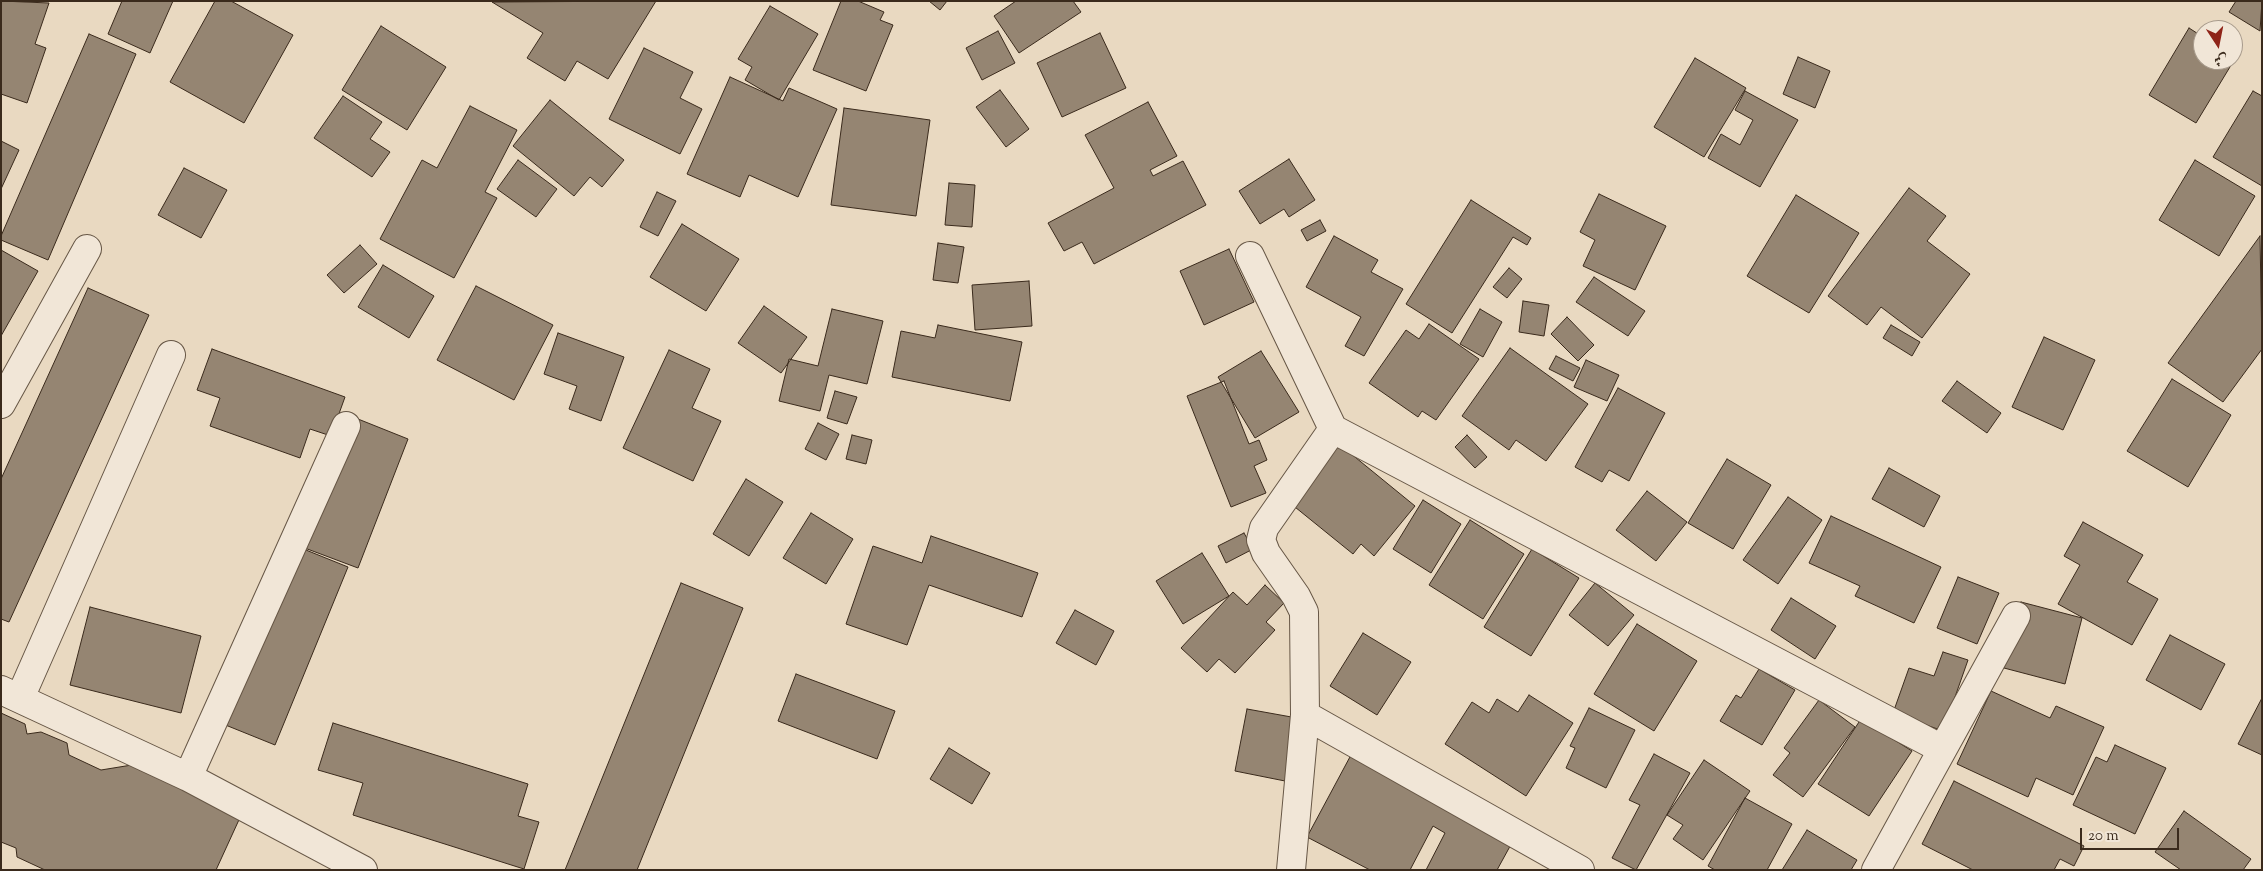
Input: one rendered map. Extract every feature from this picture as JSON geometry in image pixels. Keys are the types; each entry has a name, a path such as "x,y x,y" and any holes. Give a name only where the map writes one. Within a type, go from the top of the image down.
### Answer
{"street":[{"path":"1,404 87,249"},
{"path":"1250,256 1333,429 1942,749"},
{"path":"171,355 11,694 188,777 363,870"},
{"path":"188,777 346,426"},
{"path":"1291,870 1305,715 1304,612 1296,596 1266,553 1261,540 1264,528 1333,429"},
{"path":"1876,870 2016,616"},
{"path":"1305,715 1580,870"}],"building":[{"path":"1,1 49,3 35,44 46,48 27,103 1,94"},
{"path":"122,1 173,1 150,53 108,34"},
{"path":"215,1 231,1 293,35 244,123 170,82"},
{"path":"656,1 608,79 577,61 565,81 527,58 543,33 492,2"},
{"path":"841,1 858,1 884,12 880,20 893,25 866,91 813,70"},
{"path":"929,1 947,1 940,10"},
{"path":"1016,1 1073,1 1081,12 1019,53 994,16"},
{"path":"2236,1 2262,1 2260,31 2243,20 2229,12"},
{"path":"770,6 818,34 779,100 745,80 752,67 738,59"},
{"path":"381,26 446,67 407,130 342,90"},
{"path":"2189,28 2193,31 2193,70 2228,70 2196,123 2149,95"},
{"path":"998,31 1015,63 982,80 966,48"},
{"path":"1100,33 1126,88 1062,117 1037,63"},
{"path":"89,34 136,54 48,260 1,240 1,236"},
{"path":"644,48 693,72 680,98 702,109 680,154 609,119"},
{"path":"1798,57 1830,71 1815,108 1783,94"},
{"path":"1695,58 1746,88 1704,157 1654,127"},
{"path":"730,77 783,101 789,88 837,109 798,197 749,175 740,197 687,174"},
{"path":"1000,90 1029,129 1006,147 976,107"},
{"path":"1745,91 1798,120 1760,187 1708,158 1721,134 1740,145 1753,120 1735,110"},
{"path":"2253,91 2262,96 2262,186 2213,157"},
{"path":"343,96 382,122 370,139 390,152 372,177 314,138"},
{"path":"550,100 624,160 602,187 590,177 574,196 513,146"},
{"path":"1148,102 1177,156 1150,170 1153,176 1183,161 1206,205 1094,264 1082,242 1064,251 1048,223 1114,188 1085,135"},
{"path":"470,106 517,130 485,192 497,198 454,278 380,239 422,160 437,168"},
{"path":"844,108 930,120 916,216 831,205"},
{"path":"1,141 19,150 1,189"},
{"path":"1289,159 1315,200 1289,217 1284,209 1260,224 1239,191"},
{"path":"518,160 557,189 536,217 497,189"},
{"path":"2195,160 2255,196 2219,256 2159,220"},
{"path":"184,168 227,190 201,238 158,215"},
{"path":"949,183 975,185 972,227 945,225"},
{"path":"1909,188 1946,216 1927,241 1970,274 1922,338 1881,307 1867,325 1828,296"},
{"path":"657,192 676,201 658,236 640,227"},
{"path":"1599,194 1666,226 1635,290 1583,266 1595,240 1580,232"},
{"path":"1796,195 1859,233 1809,313 1747,276"},
{"path":"1471,200 1531,238 1527,245 1513,237 1452,333 1406,304"},
{"path":"1320,220 1326,231 1307,241 1301,230"},
{"path":"682,224 739,259 706,311 650,277"},
{"path":"1334,236 1378,260 1371,272 1403,289 1364,356 1345,346 1361,317 1306,287"},
{"path":"2260,236 2262,349 2223,402 2168,363"},
{"path":"938,243 964,247 958,283 933,280"},
{"path":"360,245 377,264 344,293 327,275"},
{"path":"1229,249 1254,302 1204,325 1180,271"},
{"path":"1,250 38,271 1,336"},
{"path":"383,265 434,296 409,338 358,307"},
{"path":"1509,268 1522,279 1507,298 1493,287"},
{"path":"1594,277 1645,311 1628,336 1576,302"},
{"path":"1029,281 1032,326 975,330 972,285"},
{"path":"476,286 553,325 514,400 437,360"},
{"path":"88,288 149,315 9,622 1,619 1,479"},
{"path":"1523,301 1549,305 1544,336 1519,332"},
{"path":"764,306 807,337 781,373 738,343"},
{"path":"832,309 883,321 867,384 829,375 820,411 779,401 789,359 818,366"},
{"path":"1480,309 1502,322 1483,357 1460,344"},
{"path":"1567,317 1594,345 1578,361 1551,334"},
{"path":"1429,324 1479,359 1436,420 1422,411 1418,417 1369,383 1406,330 1419,339"},
{"path":"938,325 1022,342 1010,401 892,377 901,331 935,338"},
{"path":"1891,325 1920,342 1912,356 1883,338"},
{"path":"558,333 624,357 601,421 569,409 577,386 544,374"},
{"path":"2044,337 2095,360 2063,430 2012,407"},
{"path":"1510,348 1588,404 1546,461 1516,440 1509,450 1462,416"},
{"path":"212,349 345,397 331,436 310,429 300,458 210,426 220,398 197,390"},
{"path":"669,350 710,369 692,408 721,421 693,481 623,448"},
{"path":"1261,351 1299,412 1255,438 1218,377"},
{"path":"1556,356 1580,368 1573,381 1549,369"},
{"path":"1586,360 1619,375 1607,401 1574,387"},
{"path":"2172,379 2231,415 2188,487 2127,451"},
{"path":"1224,381 1249,444 1259,440 1267,460 1254,466 1266,493 1231,507 1187,396"},
{"path":"1957,381 2001,413 1987,433 1942,401"},
{"path":"1618,388 1665,413 1629,481 1609,470 1602,482 1575,467"},
{"path":"835,391 857,397 847,424 827,418"},
{"path":"353,417 408,439 358,568 302,547"},
{"path":"818,423 839,434 826,460 805,449"},
{"path":"852,435 872,440 866,464 846,459"},
{"path":"1467,435 1487,457 1475,468 1455,447"},
{"path":"1339,444 1415,506 1374,556 1361,544 1353,554 1290,503"},
{"path":"1727,459 1771,485 1733,549 1688,523"},
{"path":"1889,468 1940,496 1924,527 1872,499"},
{"path":"746,479 783,502 749,556 713,534"},
{"path":"1647,491 1687,522 1656,561 1616,530"},
{"path":"1788,497 1822,520 1778,584 1743,560"},
{"path":"1423,500 1461,524 1431,573 1393,549"},
{"path":"811,513 853,539 826,584 783,558"},
{"path":"1831,516 1941,567 1914,623 1855,596 1860,586 1809,563"},
{"path":"1470,520 1524,554 1483,619 1429,585"},
{"path":"2083,522 2143,555 2127,582 2158,599 2132,645 2058,604 2080,565 2064,556"},
{"path":"1244,533 1253,549 1226,563 1218,546"},
{"path":"931,536 1038,573 1022,617 929,585 907,645 846,624 873,546 922,563"},
{"path":"296,546 348,567 275,745 223,724"},
{"path":"1532,549 1579,578 1531,656 1484,627"},
{"path":"1202,553 1229,596 1183,624 1156,581"},
{"path":"1958,577 1999,593 1977,644 1937,628"},
{"path":"681,583 743,608 637,870 565,870"},
{"path":"1595,583 1634,615 1608,646 1569,615"},
{"path":"1265,585 1284,603 1266,622 1275,630 1235,673 1219,659 1207,672 1181,648 1233,592 1247,605"},
{"path":"1791,598 1836,626 1815,659 1771,630"},
{"path":"2021,602 2082,618 2065,684 2004,668"},
{"path":"90,607 201,636 181,713 70,685"},
{"path":"1075,610 1114,631 1096,665 1056,643"},
{"path":"1637,624 1697,661 1654,731 1594,694"},
{"path":"1363,633 1411,662 1377,715 1330,686"},
{"path":"2170,635 2225,664 2201,710 2146,680"},
{"path":"1943,652 1968,660 1943,731 1893,713 1909,668 1934,676"},
{"path":"1759,669 1795,690 1762,745 1720,721 1736,695 1741,698"},
{"path":"796,674 895,711 877,759 778,721"},
{"path":"1991,691 2050,718 2056,706 2104,727 2073,795 2036,778 2028,797 1957,764"},
{"path":"1529,695 1573,723 1526,796 1445,744 1472,702 1489,713 1497,699 1518,712"},
{"path":"2262,698 2262,755 2238,744"},
{"path":"1819,700 1855,727 1803,797 1773,775 1790,753 1784,748"},
{"path":"1589,708 1635,730 1606,788 1566,768 1575,748 1570,746"},
{"path":"1247,709 1297,718 1285,781 1235,771"},
{"path":"1,713 25,724 27,734 41,732 67,743 69,755 101,770 138,764 243,811 216,870 45,870 17,857 16,848 1,842"},
{"path":"1861,719 1912,751 1869,816 1818,784"},
{"path":"333,723 528,784 518,816 539,822 524,869 353,815 363,783 318,770"},
{"path":"2115,745 2166,768 2135,834 2073,805 2096,757 2107,762"},
{"path":"949,748 990,773 972,804 930,779"},
{"path":"1654,754 1690,773 1636,870 1612,858 1640,805 1629,800"},
{"path":"1351,755 1514,839 1497,870 1426,870 1445,833 1433,826 1410,870 1370,870 1307,837"},
{"path":"1704,760 1750,791 1703,860 1673,839 1683,825 1667,815"},
{"path":"1954,781 2084,846 2074,866 2060,859 2054,870 1973,870 1922,844"},
{"path":"1745,798 1792,824 1767,870 1715,870 1708,866"},
{"path":"2184,811 2251,859 2243,870 2181,870 2155,852"},
{"path":"1807,830 1857,860 1851,870 1782,870"}]}
